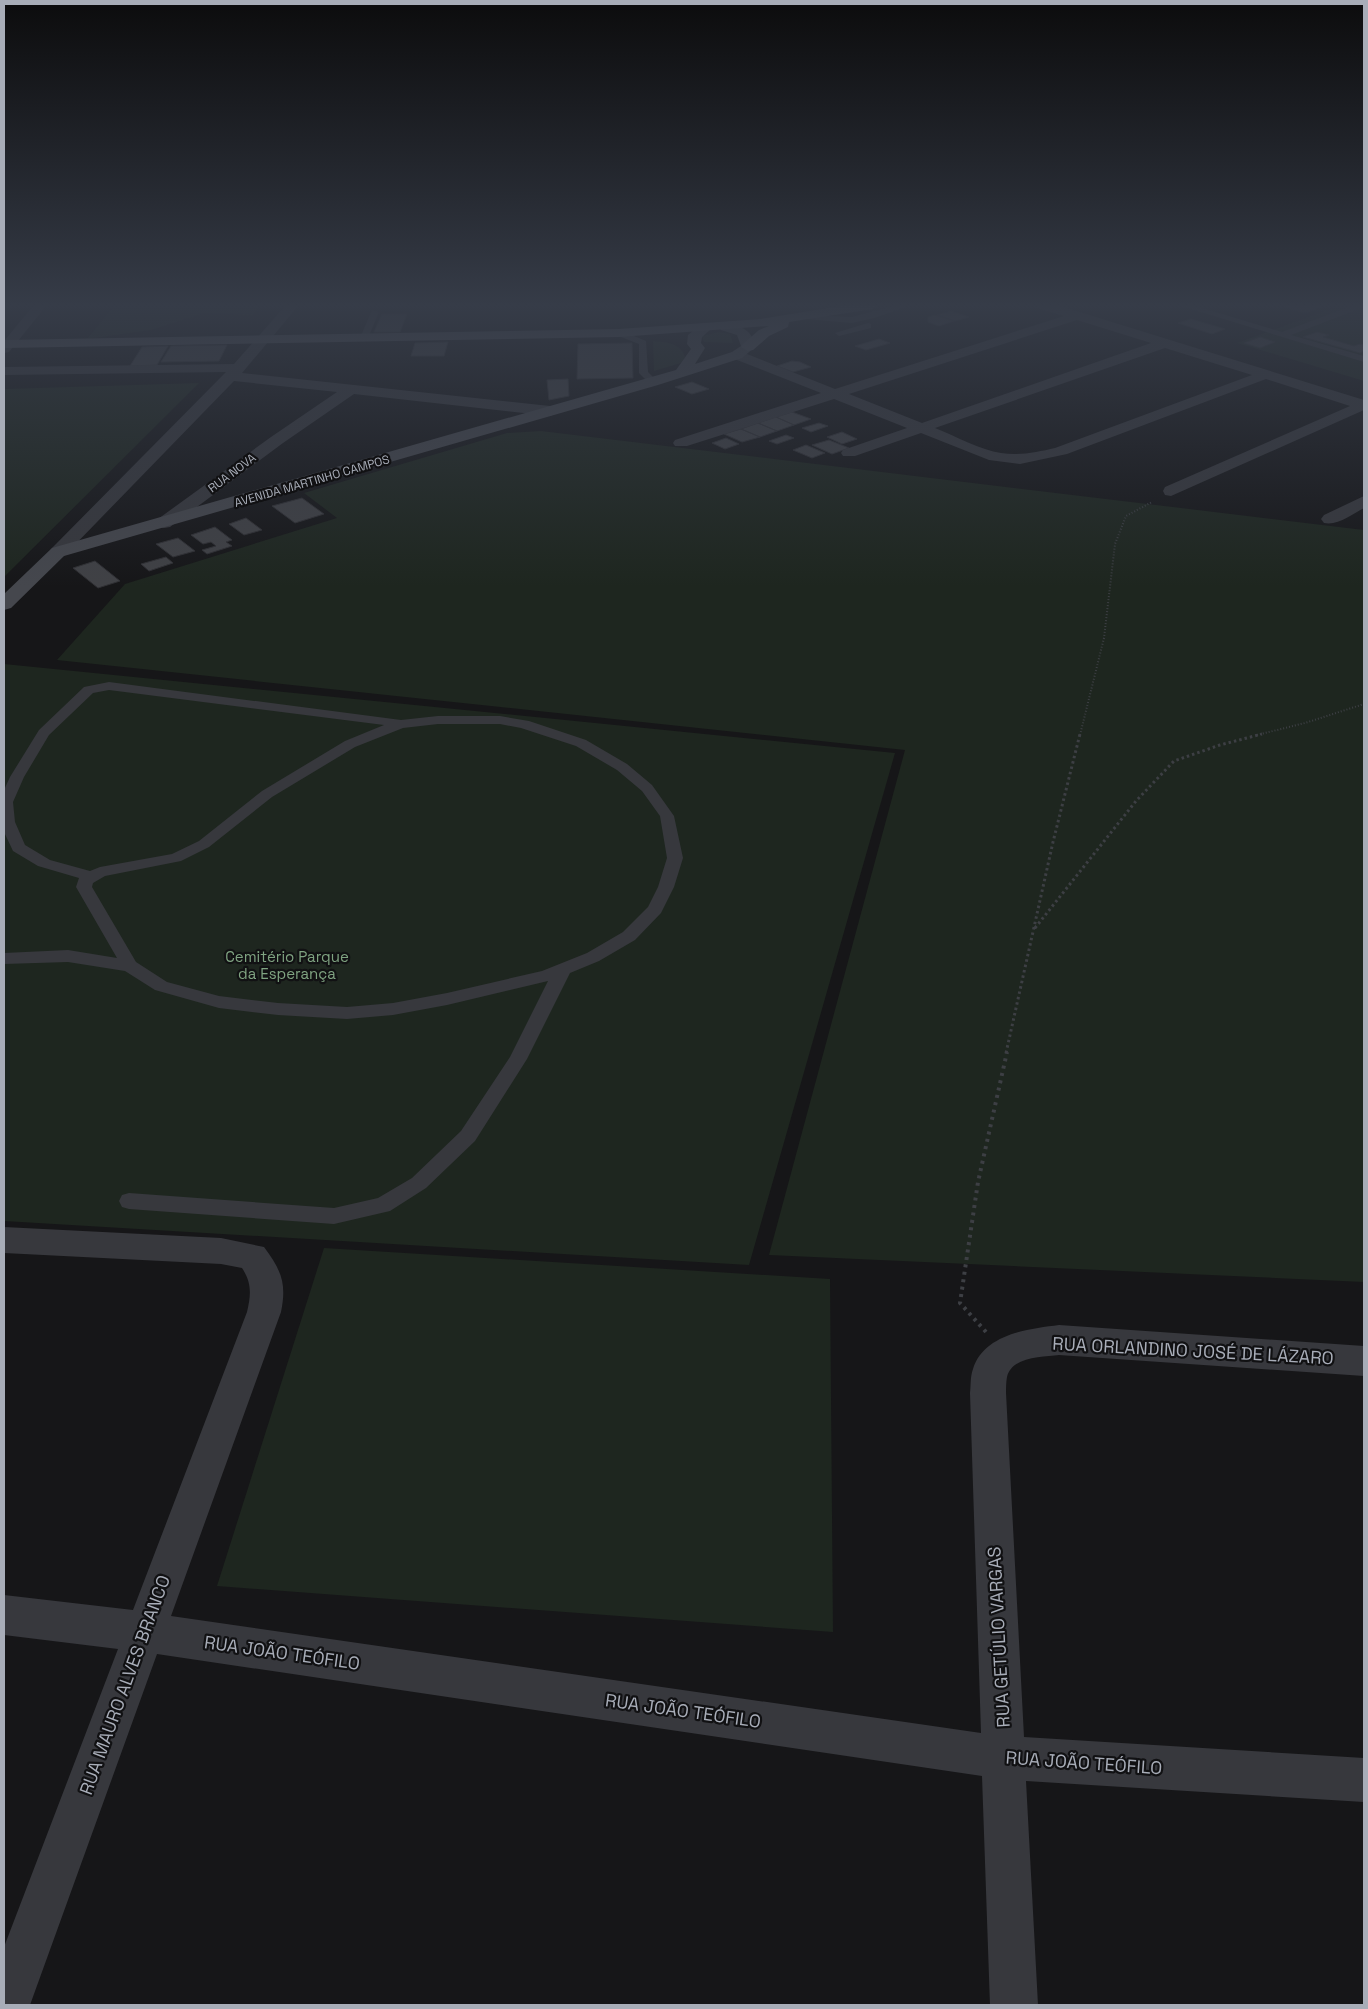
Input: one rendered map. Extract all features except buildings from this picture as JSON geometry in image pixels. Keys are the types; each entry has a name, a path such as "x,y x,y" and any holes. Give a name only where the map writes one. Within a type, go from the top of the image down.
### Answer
{"main road":[{"name":"AVENIDA MARTINHO CAMPOS","path":"58,552 164,524 593,399"},
{"path":"4,604 58,552"}],"street":[{"path":"58,552 208,399"},
{"name":"RUA NOVA","path":"164,524 336,399"},
{"path":"439,399 550,411"},
{"path":"681,443 819,399"},
{"path":"846,399 995,457 1008,460 1035,458 1061,451 1199,399"},
{"path":"849,454 1005,399"},
{"path":"1344,399 1364,405"},
{"path":"1171,492 1364,405"},
{"path":"1330,518 1364,501"},
{"name":"RUA MAURO ALVES BRANCO","path":"4,1240 221,1251 252,1256 264,1273 269,1291 264,1312 245,1364 6,2005"},
{"name":"RUA ORLANDINO JOSÉ DE LÁZARO","path":"1004,1353 1029,1344 1059,1340 1364,1361"},
{"name":"RUA GETÚLIO VARGAS","path":"1004,1353 990,1370 988,1393 1014,2005"},
{"name":"RUA JOÃO TEÓFILO","path":"4,1615 144,1632 1005,1758 1364,1780"}],"lane":[{"path":"4,959 68,956 130,966 161,986 219,1002 278,1009 347,1013 393,1009 448,1000 562,972 593,957 629,936 655,909 666,887 675,858 667,816 647,788 622,767 581,743 543,729 500,720 438,720 400,724 108,686 89,690 44,732 17,777 6,802 7,822 18,848 44,863 90,876"},
{"path":"130,966 84,887 86,880 90,876 100,872 176,858 204,844 267,794 304,771 350,744 400,724"},
{"path":"129,1201 334,1216 383,1205 418,1183 468,1136 518,1059 562,972"}],"path":[{"path":"1004,1353 960,1303 978,1182 1053,842 1104,638 1115,544 1126,516 1171,492"},
{"path":"1033,930 1136,801 1174,761 1220,745 1306,723 1364,704"}],"green space":[{"path":"4,399 183,399 4,577"},
{"path":"541,431 1364,530 1364,1282 769,1255 905,750 57,660 125,584 337,518 304,493 507,433"},
{"name":"Cemitério Parque da Esperança","path":"4,664 895,753 749,1265 4,1221"},
{"path":"324,1248 830,1279 833,1632 217,1586"}]}
